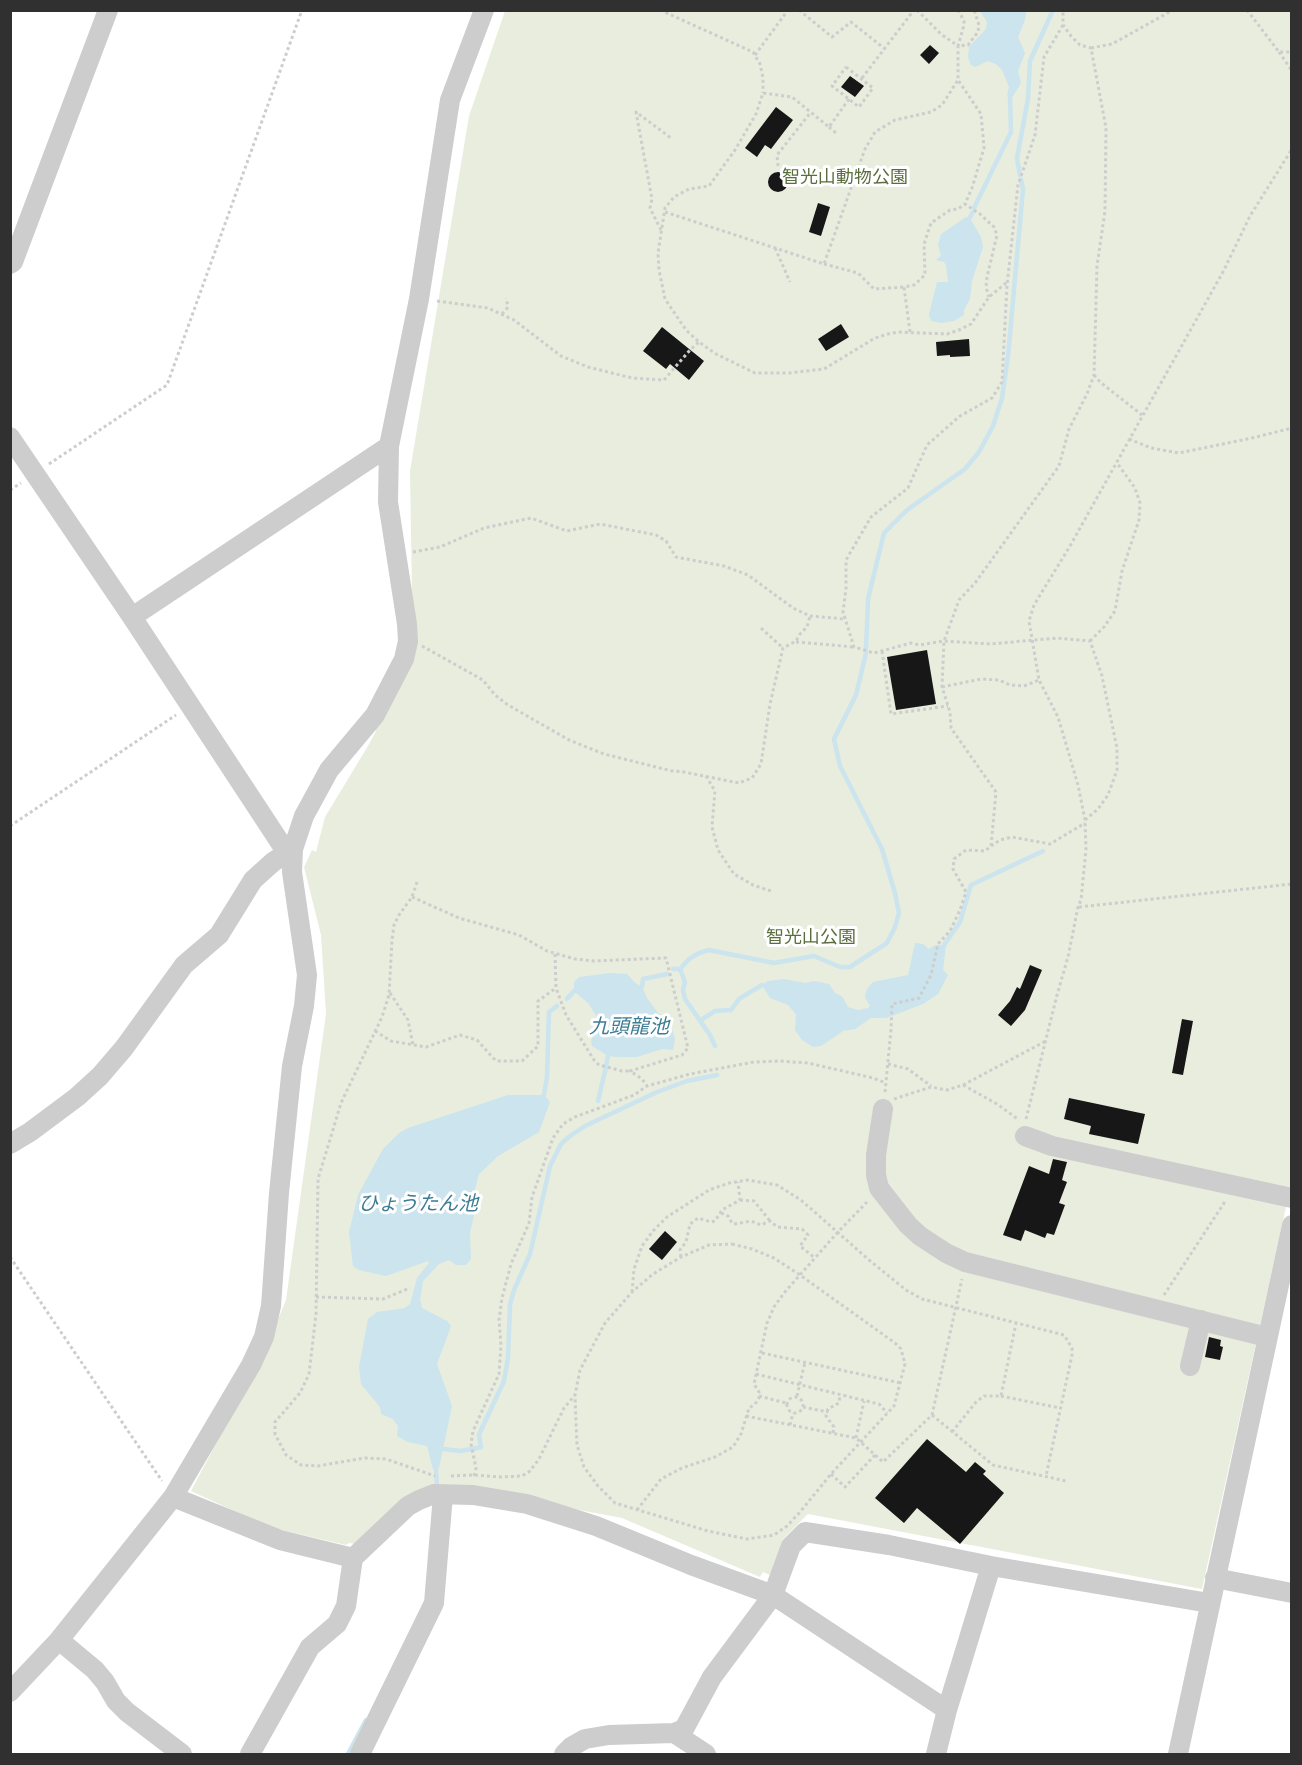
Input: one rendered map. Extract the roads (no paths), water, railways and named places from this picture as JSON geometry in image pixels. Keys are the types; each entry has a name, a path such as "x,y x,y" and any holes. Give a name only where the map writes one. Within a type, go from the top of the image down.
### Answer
{"street":[{"path":"10,264 13,262 108,10"},
{"path":"10,1692 59,1640 173,1497 251,1365 264,1337 271,1306 279,1193 292,1066 304,1006 307,975 290,851 304,816 329,770 375,716 404,659 408,641 388,502 389,446 419,299 450,100 484,10"},
{"path":"10,437 290,851"},
{"path":"132,617 389,446"},
{"path":"10,1144 77,1097 100,1076 124,1048 183,965 219,935 253,880 290,851"},
{"path":"884,1106 876,1155 876,1175 879,1188 908,1225 946,1253 966,1262 1267,1337"},
{"path":"1025,1136 1052,1146 1292,1198"},
{"path":"1178,1755 1292,1225"},
{"path":"1190,1366 1201,1320"},
{"path":"360,1755 434,1603 437,1488"},
{"path":"250,1755 310,1647 337,1624 346,1606 353,1558 408,1506 437,1488 527,1504 596,1527 773,1595 947,1710"},
{"path":"173,1497 280,1540 353,1558"},
{"path":"564,1755 571,1747 585,1739 609,1735 674,1733 684,1729 712,1677 773,1595 791,1546 805,1532 1209,1603"},
{"path":"936,1755 947,1710 991,1566"},
{"path":"1215,1578 1292,1593"},
{"path":"59,1640 95,1670 116,1701 127,1712 182,1755"},
{"path":"674,1733 706,1755"}],"water":[{"path":"1024,10 1026,13 1018,37 1025,53 1018,71 1021,83 1013,96 1007,95 1009,87 1002,70 996,64 988,61 975,67 971,65 968,57 969,47 986,29 987,22 980,11"},
{"path":"966,217 971,220 981,237 983,247 972,281 970,299 964,315 954,321 941,323 931,321 929,314 937,282 948,282 946,265 936,260 941,256 938,245 941,234"},
{"path":"915,943 923,944 929,949 935,945 946,945 943,970 948,975 938,994 923,1004 886,1018 871,1018 855,1029 843,1031 821,1046 813,1047 802,1040 795,1030 796,1014 788,1005 770,998 762,985 768,981 784,979 829,984 835,993 842,996 848,1007 858,1010 868,1008 870,1006 865,997 867,989 873,982 908,975"},
{"name":"九頭龍池","path":"610,973 627,974 642,987 658,1013 669,1020 675,1039 673,1050 662,1049 637,1057 618,1057 608,1056 592,1046 591,1041 598,1023 597,1017 588,1003 574,991 574,982 579,977"},
{"name":"ひょうたん池","path":"508,1095 544,1095 550,1102 539,1132 498,1156 479,1174 475,1189 477,1201 470,1233 471,1259 466,1265 456,1265 449,1260 439,1264 423,1281 420,1299 422,1308 447,1321 451,1326 437,1364 452,1406 439,1468 433,1469 427,1446 408,1442 397,1436 398,1426 393,1419 381,1414 380,1407 361,1384 359,1367 368,1319 377,1312 405,1308 410,1304 417,1278 429,1263 428,1261 386,1276 359,1270 353,1266 349,1232 358,1195 383,1149 399,1133"}],"waterway":[{"path":"1020,175 1017,158 1028,99 1030,61 1053,10"},
{"path":"974,208 1011,132 1010,96"},
{"path":"866,649 868,599 884,533 907,510 965,469 979,452 993,426 1002,398 1008,356 1023,189 1021,180"},
{"path":"969,219 973,212"},
{"path":"673,969 680,969 689,959 709,950 774,963 814,956 840,967 850,967 887,943 899,913 895,893 882,849 840,766 834,739 856,695 866,653"},
{"path":"944,945 960,922 971,885 1043,851"},
{"path":"680,969 685,982 683,990 685,999 715,1046"},
{"path":"642,987 643,979 667,974"},
{"path":"701,1020 715,1011 731,1010 739,999 762,985"},
{"path":"567,999 574,991"},
{"path":"544,1095 547,1077 549,1012 557,1006"},
{"path":"606,1066 608,1056"},
{"path":"598,1101 606,1067"},
{"path":"473,1449 481,1447 479,1435 504,1381 508,1358 510,1305 530,1254 550,1166 561,1144 585,1126 657,1092 687,1081 717,1075"},
{"path":"443,1449 460,1451 472,1449"},
{"path":"436,1468 437,1490"},
{"path":"348,1754 366,1720"}],"park label":[{"name":"智光山動物公園","path":"845,177"},
{"name":"智光山公園","path":"811,937"}]}
